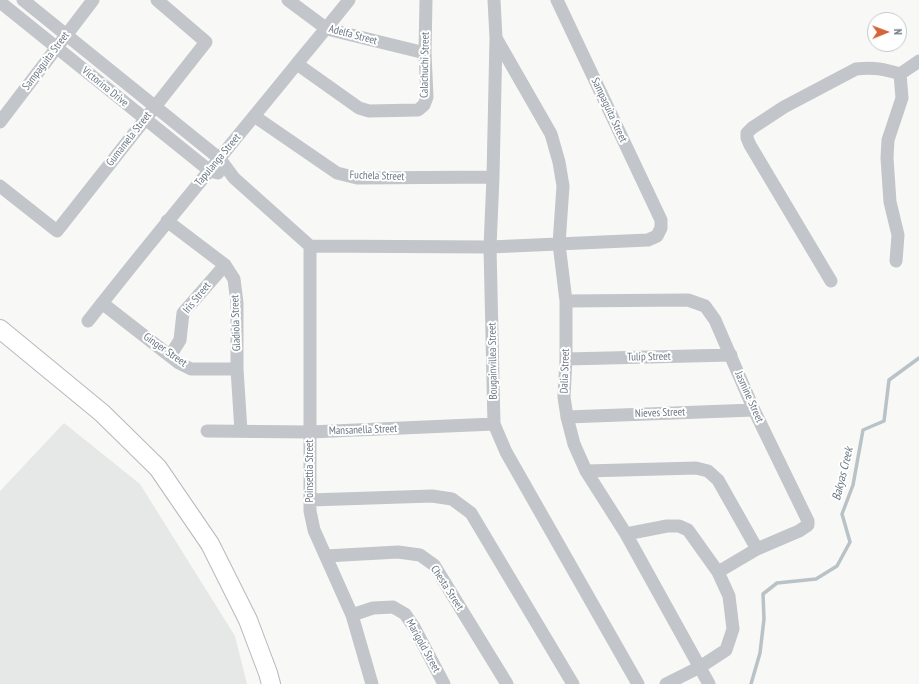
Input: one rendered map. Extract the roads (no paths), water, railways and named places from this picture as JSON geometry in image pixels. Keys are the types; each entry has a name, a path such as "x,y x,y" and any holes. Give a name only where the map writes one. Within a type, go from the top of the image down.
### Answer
{"street":[{"name":"Victorina Drive","path":"23,0 220,159 234,178 310,246"},
{"name":"Sampaguita Street","path":"0,122 93,0"},
{"name":"Gumamela Street","path":"0,186 57,231 206,42 156,0"},
{"name":"Adelfa Street","path":"288,0 327,29 425,54"},
{"name":"Tapulanga Street","path":"88,321 167,221 220,159 349,0"},
{"name":"Calachuchi Street","path":"297,64 359,108 369,111 418,110 424,105 427,98 425,54 426,0"},
{"name":"Bougainvillea Street","path":"494,0 496,38 490,247 494,424 506,452 638,684"},
{"name":"Sampaguita Street","path":"557,0 661,220 660,233 648,240 559,244"},
{"name":"Victorina Drive","path":"0,2 210,171 234,178"},
{"name":"Dalia Street","path":"496,38 551,134 559,162 563,186 559,244 566,301 566,359 564,397 567,417 574,444 586,470 626,534 709,684"},
{"path":"900,74 919,61"},
{"path":"831,281 750,145 747,138 747,133 752,128 784,107 856,69 869,67 882,68 900,74"},
{"path":"896,261 898,235 890,202 887,158 888,140 902,98 900,74"},
{"name":"Fuchela Street","path":"254,116 337,173 347,176 357,178 493,177"},
{"name":"Gladiola Street","path":"167,221 225,265 234,279 237,303 237,369 241,431"},
{"path":"310,246 490,247 559,244"},
{"name":"Poinsettia Street","path":"310,246 310,511 314,530 352,615 372,684"},
{"name":"Iris Street","path":"170,356 180,340 183,313 225,265"},
{"name":"Jasmine Street","path":"566,301 688,300 706,306 715,320 754,410 808,520 808,525 799,531 757,549 718,572"},
{"name":"Ginger Street","path":"102,303 179,363 191,368 237,369"},
{"path":"0,329 102,413 158,468 210,544 248,620 271,684"},
{"name":"Tulip Street","path":"566,359 731,355"},
{"name":"Nieves Street","path":"567,417 754,410"},
{"name":"Mansanella Street","path":"208,431 310,432 494,424"},
{"path":"586,470 696,468 708,471 718,480 757,549"},
{"path":"310,500 432,496 452,499 471,513 573,684"},
{"path":"626,534 667,526 679,526 688,530 718,572 729,596 733,629 726,650 700,667 666,684"},
{"name":"Chesta Street","path":"326,556 398,552 420,554 434,565 507,684"},
{"name":"Marigold Street","path":"352,615 373,608 393,607 405,614 414,627 444,684"}],"waterway":[{"name":"Bakyas Creek","path":"751,684 760,653 764,619 763,594 777,583 816,579 837,566 850,542 842,514 853,485 863,430 884,421 889,380 919,358"}]}
